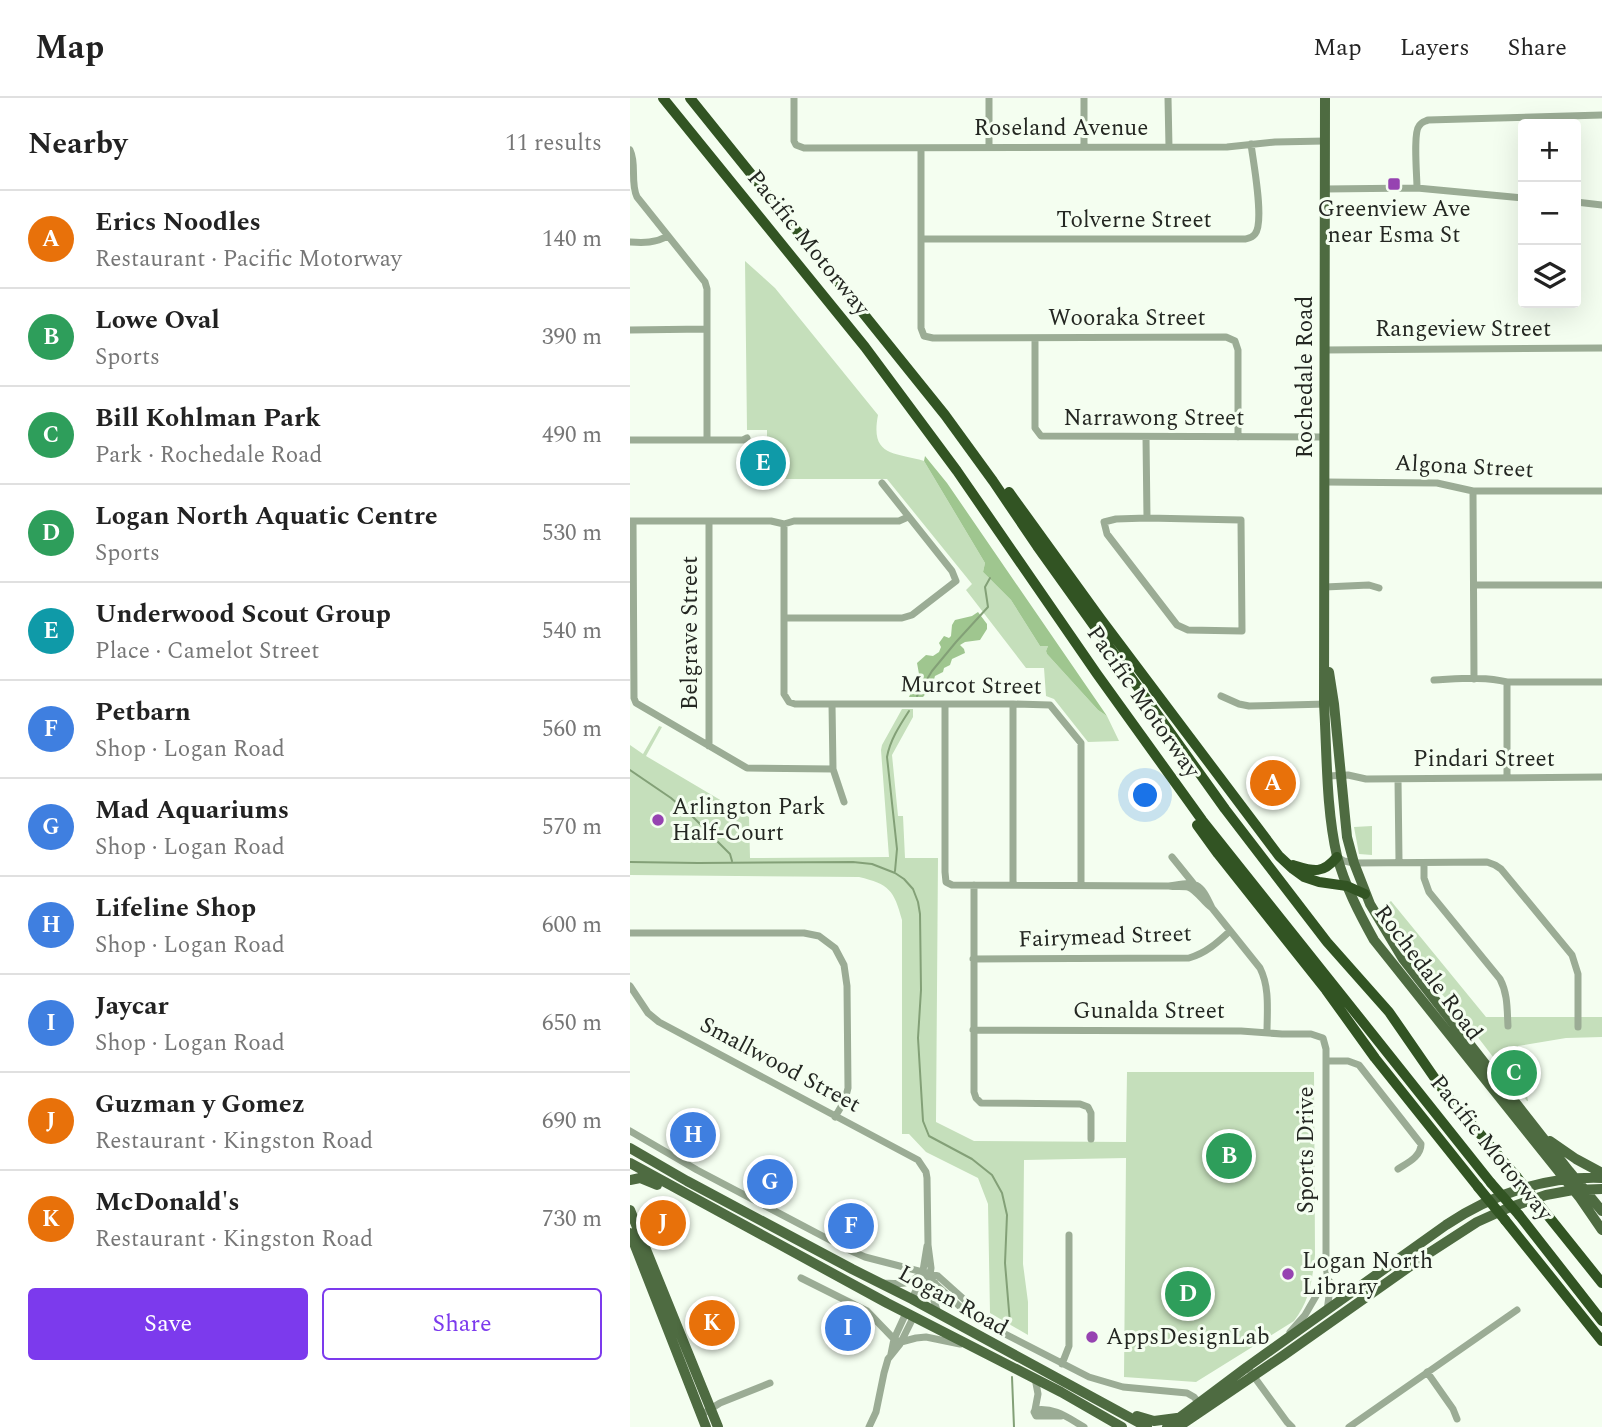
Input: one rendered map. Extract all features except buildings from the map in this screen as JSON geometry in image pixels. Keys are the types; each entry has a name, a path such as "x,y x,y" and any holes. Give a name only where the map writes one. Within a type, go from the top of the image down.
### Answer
{"highway":[{"name":"Pacific Motorway","path":"663,98 865,347 957,471 1202,820 1602,1321"},
{"name":"Pacific Motorway","path":"690,98 945,415 1225,809 1327,942 1389,1012 1445,1093 1602,1283"},
{"path":"945,415 973,441 1100,618 1286,863 1311,880 1347,886 1365,894"},
{"path":"1097,674 1130,732 1218,854 1326,990 1382,1067 1602,1341"},
{"path":"1286,863 1317,870 1328,867 1338,857"}],"main road":[{"name":"Rochedale Road","path":"1325,98 1325,656 1329,704 1353,863 1381,925 1403,959 1541,1135 1570,1179 1573,1190 1602,1230"},
{"name":"Rochedale Road","path":"1329,704 1328,776 1332,831 1347,886 1358,911 1386,956 1547,1157 1584,1188 1602,1211"},
{"path":"1541,1135 1602,1175"},
{"name":"Logan Road","path":"631,1149 1147,1427"},
{"path":"1110,1407 1154,1421 1178,1422 1250,1371 1284,1355 1357,1289 1454,1220 1490,1200 1547,1176 1547,1157"},
{"name":"Logan Road","path":"630,1163 1121,1426"},
{"path":"1523,1188 1602,1175"},
{"path":"630,1180 642,1178 661,1187 678,1189"},
{"path":"1250,1371 1275,1347 1330,1316 1492,1214 1527,1201 1573,1190 1602,1189"},
{"path":"630,1210 718,1427"},
{"path":"630,1233 706,1427"},
{"path":"910,1315 916,1301"},
{"path":"1264,1355 1265,1362 1284,1355"},
{"path":"1186,1427 1202,1406"},
{"path":"1167,1427 1194,1417"}],"street":[{"name":"Roseland Avenue","path":"793,98 794,137 796,145 804,148 1227,147 1325,141"},
{"path":"989,98 989,148"},
{"path":"1084,98 1084,147"},
{"path":"1168,98 1169,147"},
{"path":"1418,188 1416,137 1417,128 1422,122 1602,115"},
{"name":"Tolverne Street","path":"921,239 1252,237 1258,227 1258,190 1251,144"},
{"path":"921,148 921,239"},
{"path":"631,150 634,191 705,282 707,289 708,440"},
{"path":"1325,189 1418,188 1518,198"},
{"path":"1581,203 1602,205"},
{"path":"630,243 651,243 668,236"},
{"name":"Wooraka Street","path":"921,239 921,328 924,336 1226,337 1235,341 1238,350 1238,437"},
{"path":"630,330 706,329"},
{"name":"Narrawong Street","path":"1035,338 1035,422 1038,433 1046,437 1324,437"},
{"name":"Rangeview Street","path":"1324,350 1602,348"},
{"path":"1146,437 1147,518"},
{"path":"630,440 747,438"},
{"name":"Algona Street","path":"1325,482 1437,483 1473,491 1602,491"},
{"path":"783,524 785,618 902,618 912,615 956,581 952,571 882,483"},
{"path":"1473,491 1474,679"},
{"path":"833,769 747,768 636,703 632,521 771,521 783,524 794,521 899,521 908,517"},
{"path":"1147,518 1241,520 1242,631 1188,630 1177,625 1107,534 1104,522 1147,518"},
{"name":"Belgrave Street","path":"709,521 709,746"},
{"path":"1474,585 1602,585"},
{"path":"1325,587 1379,587"},
{"name":"Murcot Street","path":"785,618 784,688 786,698 794,704 1050,705 1081,743 1082,885"},
{"path":"1434,680 1602,682"},
{"path":"1507,682 1507,778"},
{"path":"1221,696 1249,706 1329,704"},
{"path":"832,704 833,769 844,802"},
{"path":"945,704 946,882 952,885 1198,886 1212,908 1260,968 1267,989 1267,1034"},
{"path":"1013,704 1013,885"},
{"name":"Pindari Street","path":"1328,776 1366,779 1602,777"},
{"path":"1342,793 1349,783 1366,779"},
{"path":"1398,779 1399,862"},
{"path":"1172,857 1192,886"},
{"path":"1338,857 1353,863 1487,862 1501,869 1572,955 1578,974 1578,1027"},
{"path":"1424,863 1424,878 1429,892 1504,986 1507,1026"},
{"path":"1181,884 1184,879 1183,870"},
{"path":"974,885 975,1098 981,1103 1080,1104 1088,1107 1091,1113 1091,1139"},
{"path":"1169,886 1192,886"},
{"name":"Fairymead Street","path":"974,959 1189,958 1209,950 1230,931"},
{"path":"630,933 804,933 819,936 835,948 844,965 847,986 848,1088 845,1100 835,1117"},
{"name":"Smallwood Street","path":"630,986 648,1013 659,1022 912,1156 923,1166 927,1178 928,1245 925,1256 930,1276"},
{"name":"Gunalda Street","path":"973,1030 1241,1031 1311,1034 1323,1038"},
{"name":"Sports Drive","path":"1323,1038 1326,1061 1323,1284 1324,1305 1330,1316"},
{"path":"1326,1061 1348,1060 1359,1065 1421,1144 1419,1154 1398,1170"},
{"name":"Logan Road","path":"630,1132 847,1249 868,1258 942,1279 965,1300 980,1321 1062,1364 1098,1381 1123,1387 1185,1392 1192,1395 1202,1406"},
{"path":"1062,1364 1069,1346 1069,1235"},
{"name":"Sports Drive","path":"1325,1262 1330,1316"},
{"path":"1328,1275 1332,1287 1338,1292 1348,1293 1357,1289"},
{"path":"880,1283 905,1284 930,1276"},
{"path":"916,1301 930,1276"},
{"path":"930,1276 938,1313"},
{"path":"801,1278 867,1311 897,1340"},
{"name":"Sports Drive","path":"1275,1347 1305,1315 1323,1284"},
{"path":"1349,1427 1517,1310"},
{"path":"870,1427 885,1369 910,1315"},
{"path":"897,1340 929,1337 971,1346"},
{"path":"1250,1371 1292,1427"},
{"path":"1427,1372 1457,1419"},
{"path":"1035,1378 1038,1394 1034,1414 1068,1418 1084,1427"},
{"path":"701,1415 723,1402 770,1383"}],"shaded area":[{"path":"745,261 775,288 878,415 876,429 881,446 894,454 924,461 985,563 983,572 1011,600 1040,646 1048,646 1047,654 1098,710 1107,716 1119,741 1088,742 1054,699 1046,696 1044,668 1026,668 966,590 972,584 887,479 780,479 781,449 767,449 767,430 747,430"},
{"path":"925,456 947,483 1107,716 1098,710 1047,654 1048,646 1040,646 1011,600 983,572 985,563 924,461"},
{"path":"978,612 987,624 980,640 960,645 965,653 952,659 943,672 935,676 932,686 923,697 909,697 919,674 917,663 926,655 933,656 939,652 939,643 944,636 951,636 955,620"},
{"path":"902,709 913,709 913,717 892,755 898,816 903,816 905,858 938,858 936,1122 974,1141 1126,1142 1127,1072 1314,1072 1315,1255 1307,1298 1294,1321 1196,1382 1124,1377 1126,1158 1024,1160 1023,1264 1028,1302 1028,1335 990,1313 988,1204 978,1178 926,1152 909,1134 902,1134 902,920 889,890 877,882 859,877 630,875 630,745 643,754 659,726 662,727 646,756 749,817 750,858 889,857 881,750"},
{"path":"1372,826 1372,855 1359,854 1354,827"},
{"path":"1391,901 1486,1017 1602,1017 1602,1037 1566,1038 1518,1046 1527,1101 1470,1027 1441,993 1437,995 1399,945 1379,910"},
{"path":"1166,1281 1212,1287 1209,1307 1163,1300"}],"waterway":[{"path":"917,696 932,671 988,607 985,587 990,578"},
{"path":"895,871 897,849 887,757 893,739 909,711"},
{"path":"630,770 693,817 730,854 732,861"},
{"path":"630,862 853,862 872,864 895,873 913,889 920,914 921,990 918,1038 923,1121 929,1136 972,1159 992,1175 1002,1193 1007,1215 1005,1263 1010,1323"},
{"path":"1012,1377 1014,1427"}],"place":[{"name":"Greenview Ave near Esma St","path":"1394,184"},
{"name":"Underwood Scout Group","path":"763,463"},
{"name":"Erics Noodles","path":"1273,783"},
{"name":"Arlington Park Half-Court","path":"658,820"},
{"name":"Bill Kohlman Park","path":"1514,1073"},
{"name":"Lifeline Shop","path":"693,1135"},
{"name":"Lowe Oval","path":"1229,1156"},
{"name":"Mad Aquariums","path":"770,1182"},
{"name":"Guzman y Gomez","path":"663,1223"},
{"name":"Petbarn","path":"851,1226"},
{"name":"Logan North Library","path":"1288,1274"},
{"name":"Logan North Aquatic Centre","path":"1188,1294"},
{"name":"McDonald's","path":"712,1323"},
{"name":"Jaycar","path":"848,1328"},
{"name":"AppsDesignLab","path":"1092,1337"}]}
